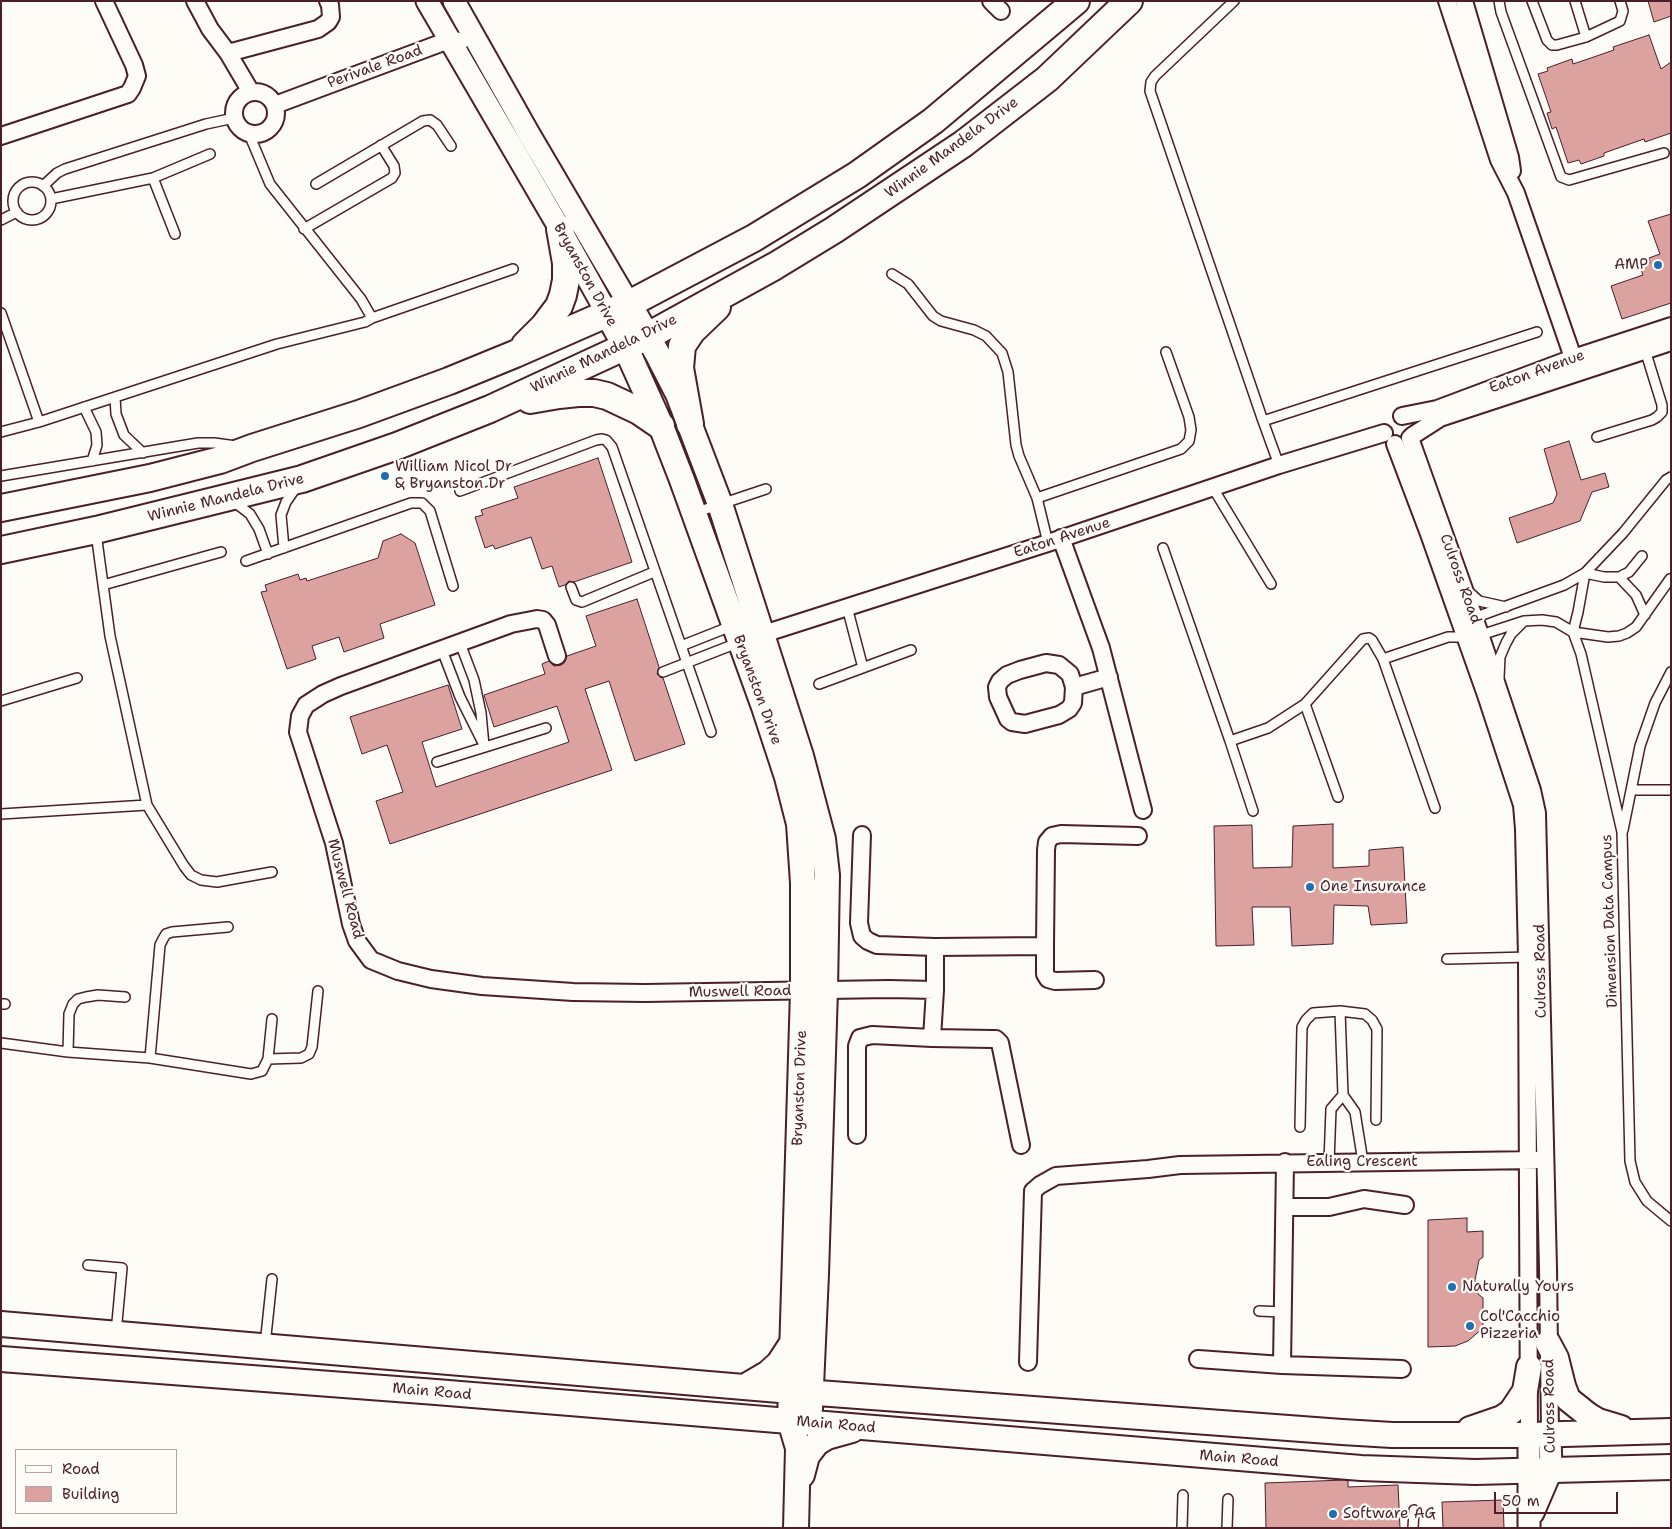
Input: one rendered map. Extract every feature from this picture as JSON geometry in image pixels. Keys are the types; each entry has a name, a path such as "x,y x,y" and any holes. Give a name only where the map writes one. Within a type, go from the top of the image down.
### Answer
{"main road":[{"path":"1,508 150,478 220,460 359,414 449,381 618,308 754,238 858,176 933,121 1076,1"},
{"name":"Winnie Mandela Drive","path":"1,550 96,530 302,479 406,442 490,409 636,341 746,282 834,230 963,144 1047,79 1129,1"},
{"path":"515,354 544,326 559,306 563,295 566,280 566,263 560,228"},
{"path":"690,424 680,368 682,346 692,332 713,310 746,282"},
{"name":"Bryanston Drive","path":"618,308 636,341 678,394 690,424 720,504 762,634 801,756 823,839 827,875 814,991 792,1343 801,1392"},
{"name":"Bryanston Drive","path":"636,341 661,426 764,707 787,777 799,824 814,991 817,1264 801,1392 796,1528"},
{"path":"490,409 559,395 594,393 623,402 661,426"},
{"name":"Main Road","path":"1,1324 801,1392 1342,1432 1392,1435 1540,1435 1671,1431"},
{"path":"1548,1342 1556,1358 1568,1399 1598,1421 1633,1431"},
{"path":"744,1387 768,1373 779,1362 792,1343"},
{"name":"Main Road","path":"1,1359 1361,1468 1424,1471 1540,1471 1671,1467"},
{"path":"1452,1435 1502,1418 1511,1412 1525,1391 1529,1367"},
{"path":"797,1496 804,1463 817,1443 837,1433 863,1427"}],"street":[{"path":"1,136 128,94 137,76 134,64 104,1"},
{"path":"195,1 210,29 228,53 251,92"},
{"path":"228,53 318,29 328,22 330,17 328,1"},
{"name":"Bryanston Drive","path":"427,1 560,228 618,308"},
{"name":"Bryanston Drive","path":"454,1 618,308"},
{"path":"1447,1 1499,160 1516,193 1575,365"},
{"path":"1464,1 1510,157 1516,193"},
{"name":"Perivale Road","path":"274,105 449,40 477,43"},
{"path":"251,92 265,94 270,98 276,112 276,119 268,130 262,134 249,134 243,131 234,118 235,106 238,100 251,92"},
{"name":"Eaton Avenue","path":"1411,437 1440,418 1671,326"},
{"name":"Eaton Avenue","path":"1402,416 1437,409 1575,365 1645,350 1671,342"},
{"path":"1402,416 1408,418 1413,430 1411,437 1403,444 1389,438 1384,427 1390,417 1402,416"},
{"name":"Culross Road","path":"1411,437 1462,585 1470,628 1522,805 1534,957 1548,1268 1548,1342 1540,1435 1540,1471 1529,1524"},
{"name":"Eaton Avenue","path":"737,633 762,634 1055,541 1279,465 1389,438"},
{"name":"Culross Road","path":"1389,438 1429,534 1498,689 1536,804 1538,826 1527,1160 1529,1367 1540,1435"},
{"path":"1055,541 1101,648 1143,810"},
{"name":"Muswell Road","path":"557,656 548,625 543,620 537,619 511,624 323,694 306,705 300,716 298,732 334,843 351,924 357,942 371,960 398,971 431,979 482,986 573,992 935,990"},
{"path":"1046,662 1060,664 1065,668 1070,674 1074,687 1073,702 1069,709 1059,715 1026,724 1012,722 1008,718 998,697 997,686 1007,675 1046,662"},
{"path":"1074,687 1109,678"},
{"path":"1095,980 1055,981 1048,979 1044,974 1046,850 1049,838 1056,834 1138,836"},
{"path":"862,835 859,924 862,936 868,941 877,944 935,948 1044,946"},
{"path":"932,1038 935,948"},
{"path":"857,1135 857,1046 860,1038 872,1035 992,1039 998,1041 1002,1050 1020,1145"},
{"name":"Ealing Crescent","path":"1028,1362 1033,1192 1047,1180 1065,1174 1180,1165 1544,1159"},
{"path":"1282,1365 1285,1162"},
{"path":"1285,1207 1329,1207 1364,1198 1405,1205"},
{"path":"1198,1359 1282,1365 1402,1369"}],"lane":[{"path":"1234,1 1154,76 1150,91 1279,465"},
{"path":"1499,1 1501,12 1561,177 1569,180 1664,153"},
{"path":"1532,1 1547,40 1557,46 1586,37 1620,21 1623,10 1620,1"},
{"path":"1575,1 1586,37"},
{"path":"43,186 57,173 65,169 206,124 234,118"},
{"path":"316,184 423,121 430,120 437,125 451,146"},
{"path":"249,134 266,178 304,229 361,299 372,318"},
{"path":"304,229 392,178 396,172 382,145"},
{"path":"51,199 153,178 210,154"},
{"path":"153,178 175,234"},
{"path":"28,182 34,182 43,186 51,199 48,211 39,218 26,219 17,212 13,200 14,194 22,184 28,182"},
{"path":"1,220 17,212"},
{"path":"1,432 38,422 277,344 365,322 514,268"},
{"path":"892,274 908,284 941,322 974,330 986,336 1002,354 1008,372 1017,450 1055,541"},
{"path":"1,313 38,422"},
{"path":"1263,420 1537,332"},
{"path":"1597,437 1652,420 1662,412 1662,405 1645,350"},
{"path":"1037,498 1181,449 1189,441 1189,417 1166,352"},
{"path":"114,397 116,414 124,435 143,454"},
{"path":"84,407 96,432 97,445 92,462"},
{"path":"460,491 596,440 602,438 606,440 612,447 711,732"},
{"path":"1,476 214,442 252,448"},
{"path":"1383,659 1470,628 1506,607 1564,585 1585,573 1623,533 1666,480 1671,477"},
{"path":"284,548 281,515 286,502 302,479"},
{"path":"1213,488 1271,584"},
{"path":"694,513 766,489"},
{"path":"229,498 250,514 259,529 268,554"},
{"path":"246,561 411,503 422,503 430,511 453,586"},
{"path":"96,530 110,636 148,805 191,875 201,880 217,882 272,872"},
{"path":"1163,548 1253,810"},
{"path":"103,585 221,552"},
{"path":"1585,573 1604,577 1619,577 1629,572 1642,556"},
{"path":"571,586 576,600 582,602 654,572"},
{"path":"1573,632 1585,573"},
{"path":"1619,577 1636,595 1645,615"},
{"path":"1448,637 1470,628 1542,620 1556,622 1573,632 1608,637 1619,636 1636,627 1670,579"},
{"path":"1462,585 1479,601 1506,607"},
{"path":"847,607 863,668"},
{"path":"1498,689 1500,657 1511,634 1524,621"},
{"name":"Dimension Data Campus","path":"1573,632 1581,654 1622,832 1630,1161 1635,1182 1647,1201 1671,1221"},
{"path":"681,646 737,633"},
{"path":"663,672 688,663 737,633"},
{"path":"1230,742 1268,728 1305,704 1363,639 1369,638 1383,659 1435,808"},
{"path":"460,643 474,680 484,746"},
{"path":"442,650 460,697 484,746"},
{"path":"819,684 911,650"},
{"path":"1622,832 1640,746 1648,722 1671,672"},
{"path":"1,701 77,678"},
{"path":"1305,704 1338,797"},
{"path":"437,762 546,728"},
{"path":"1631,790 1671,790"},
{"path":"1,814 148,805"},
{"path":"150,1058 160,945 163,939 166,934 172,932 228,927"},
{"path":"1447,959 1534,957"},
{"path":"268,1059 301,1058 309,1054 312,1047 318,991"},
{"path":"68,1052 69,1014 73,1004 78,999 98,995 125,997"},
{"path":"1340,1011 1343,1095 1355,1112 1363,1162"},
{"path":"1300,1127 1302,1027 1306,1020 1314,1013 1340,1011 1365,1014 1372,1020 1377,1030 1376,1120"},
{"path":"1,1043 68,1052 150,1058 251,1074 262,1072 268,1059 272,1019"},
{"path":"1329,1162 1331,1109 1343,1095"},
{"path":"88,1266 122,1268 116,1335"},
{"path":"264,1347 272,1279"},
{"path":"1259,1311 1283,1312"},
{"path":"1182,1528 1183,1495"},
{"path":"1227,1528 1228,1499"},
{"path":"1413,1528 1414,1510"}],"building":[{"path":"1648,1 1671,1 1671,16 1654,22"},
{"path":"1649,35 1661,69 1671,62 1671,133 1645,142 1644,139 1604,153 1604,156 1581,164 1579,160 1568,163 1556,127 1552,129 1547,113 1551,112 1538,74 1548,71 1547,68 1572,59 1573,64 1614,50 1613,47"},
{"name":"AMP","path":"1671,214 1671,303 1622,319 1611,286 1643,275 1640,267 1650,263 1649,258 1660,254 1648,221"},
{"path":"1569,441 1581,480 1605,473 1609,487 1592,492 1580,521 1517,543 1509,518 1553,503 1557,494 1544,449"},
{"path":"598,458 632,562 574,582 569,581 559,587 552,566 542,569 531,537 495,549 493,545 485,548 475,517 483,515 481,510 518,498 514,487"},
{"path":"401,534 415,543 435,605 380,624 384,638 344,652 339,637 312,646 316,659 287,669 261,592 267,591 265,585 298,574 300,580 306,578 307,581 378,558 383,541"},
{"path":"637,599 659,667 657,674 663,678 685,744 635,761 609,681 585,689 612,770 390,844 376,801 403,792 387,745 362,754 350,717 448,685 462,729 422,742 436,787 569,742 557,706 494,727 484,695 545,674 542,664 549,661 554,666 561,665 565,662 567,656 596,646 586,616"},
{"name":"One Insurance","path":"1333,824 1333,868 1369,866 1369,850 1403,847 1407,923 1371,925 1368,906 1334,905 1333,944 1292,946 1290,907 1252,907 1254,945 1216,946 1214,826 1252,825 1253,868 1292,867 1293,826"},
{"name":"Naturally Yours","path":"1467,1218 1467,1232 1483,1231 1483,1257 1479,1260 1475,1280 1478,1294 1483,1298 1483,1328 1468,1341 1455,1346 1428,1347 1428,1220"},
{"name":"Software AG","path":"1348,1481 1348,1487 1398,1485 1400,1528 1266,1528 1265,1483"},
{"path":"1503,1500 1504,1528 1443,1528 1442,1502"}],"place":[{"name":"AMP","path":"1658,265"},
{"name":"William Nicol Dr & Bryanston Dr","path":"385,476"},
{"name":"One Insurance","path":"1310,887"},
{"name":"Naturally Yours","path":"1452,1287"},
{"name":"Col'Cacchio Pizzeria","path":"1470,1326"},
{"name":"Software AG","path":"1333,1514"}]}
